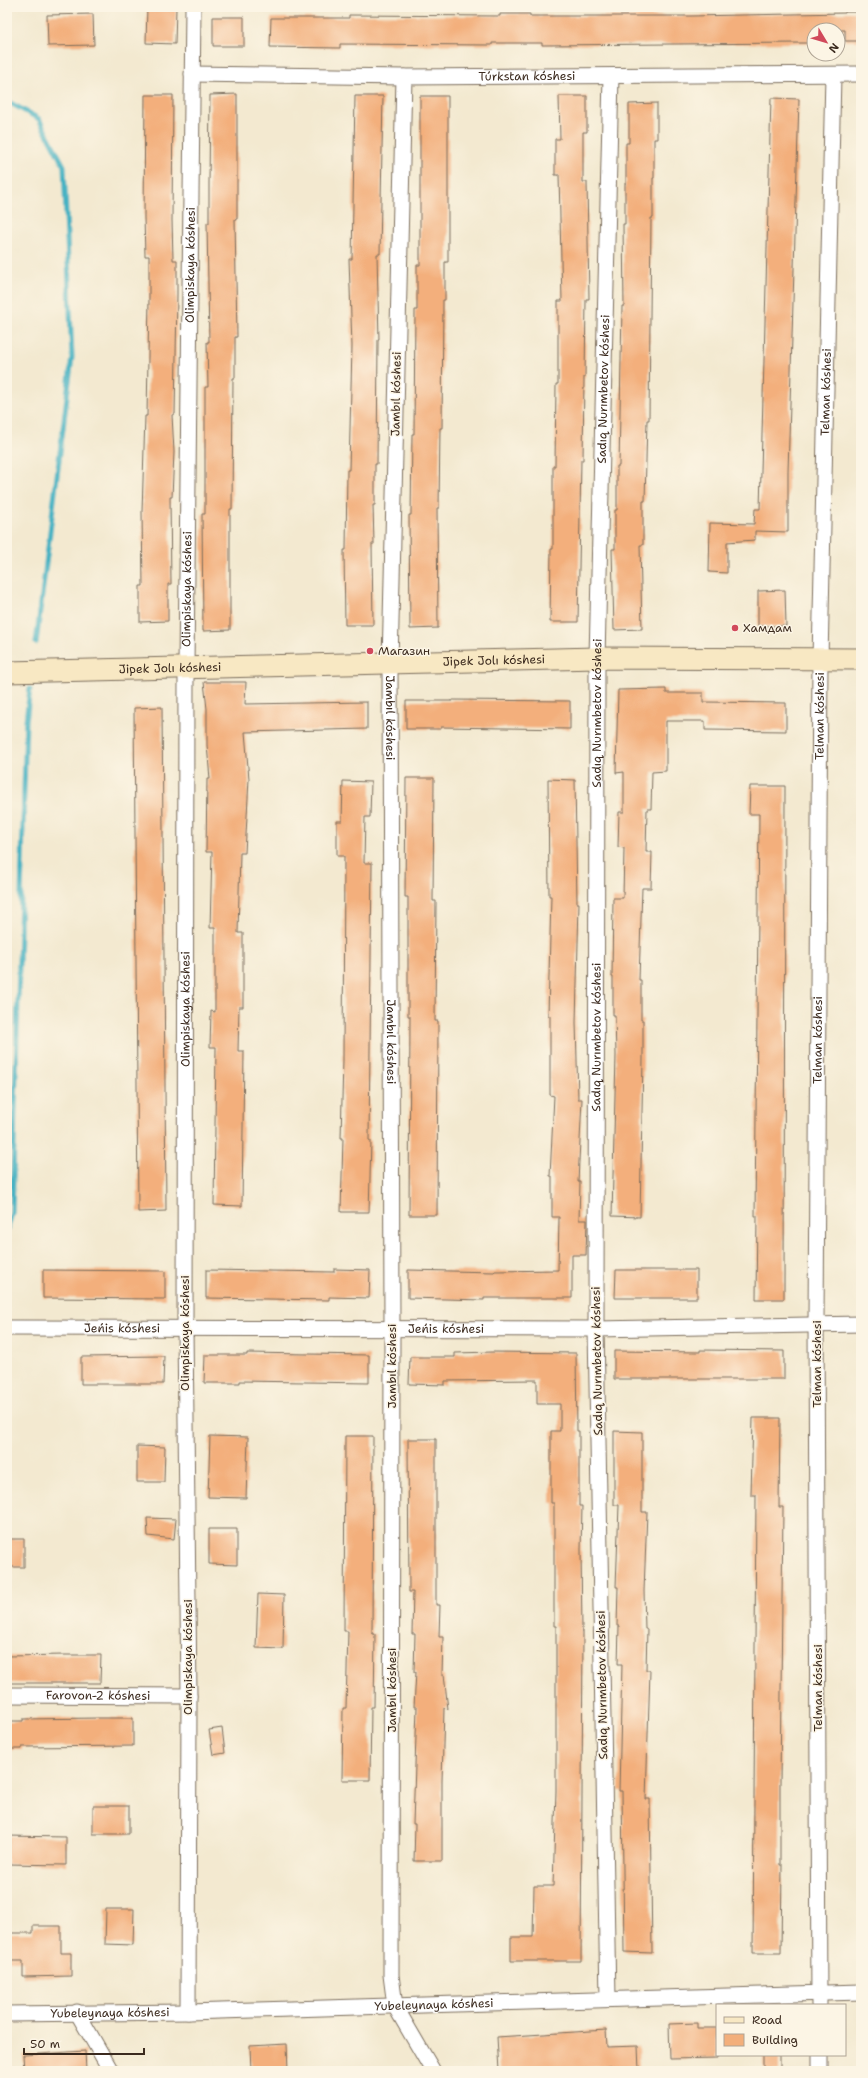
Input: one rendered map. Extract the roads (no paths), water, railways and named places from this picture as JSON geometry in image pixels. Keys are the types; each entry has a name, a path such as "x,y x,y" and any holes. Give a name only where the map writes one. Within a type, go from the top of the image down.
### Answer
{"street":[{"name":"Olimpiskaya kóshesi","path":"188,2012 189,1696 185,1329 186,667 193,7"},
{"name":"Túrkstan kóshesi","path":"192,74 404,77 861,74"},
{"name":"Telman kóshesi","path":"819,1999 816,1324 820,659 833,75"},
{"name":"Sadıq Nurımbetov kóshesi","path":"608,1999 596,1329 597,658 611,76"},
{"name":"Jambıl kóshesi","path":"396,2006 391,1975 392,1329 390,663 404,77"},
{"name":"Jipek Jolı kóshesi","path":"7,672 597,658 861,659"},
{"name":"Jeńis kóshesi","path":"7,1328 596,1329 861,1324"},
{"name":"Farovon-2 kóshesi","path":"7,1695 189,1696"},
{"name":"Yubeleynaya kóshesi","path":"7,2014 77,2012 188,2012 608,1999 819,1999 861,1992"},
{"path":"396,2006 433,2071"},
{"path":"77,2012 111,2071"},
{"path":"820,2056 820,2071"}],"waterway":[{"path":"7,101 39,119 64,166 72,357 36,643"},
{"path":"7,1231 12,1213 26,721 30,689"}],"place":[{"name":"Хамдам","path":"735,628"},
{"name":"Магазин","path":"370,651"}]}
